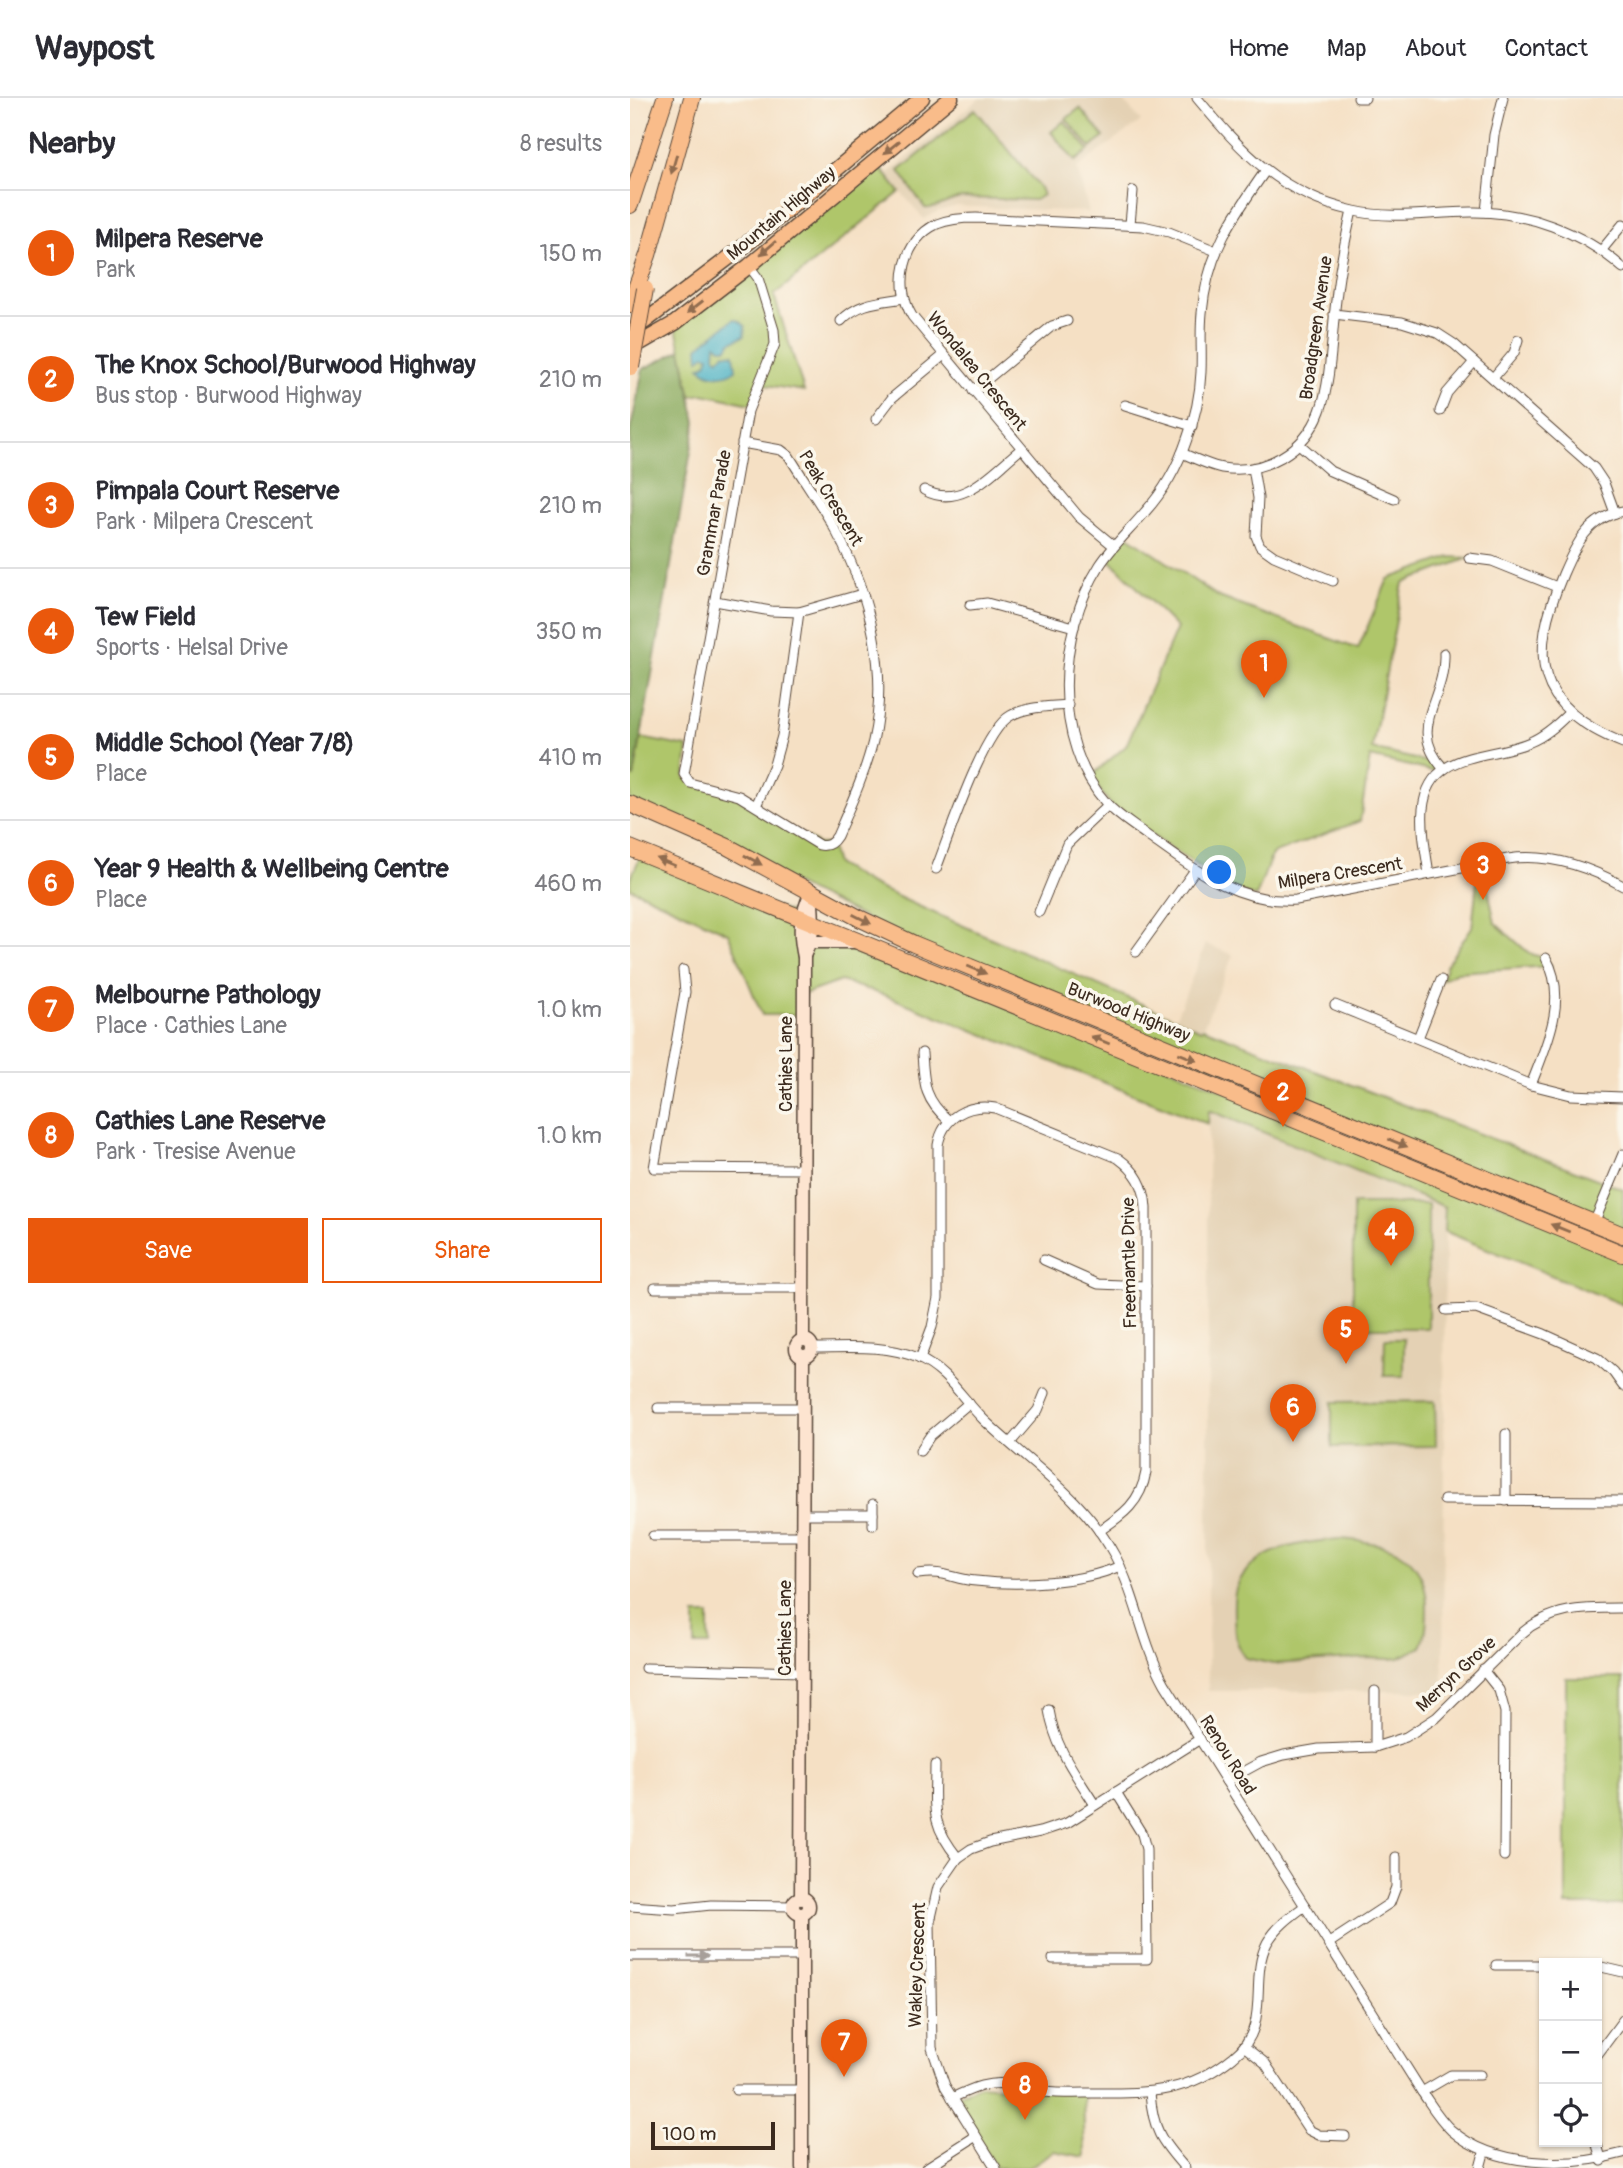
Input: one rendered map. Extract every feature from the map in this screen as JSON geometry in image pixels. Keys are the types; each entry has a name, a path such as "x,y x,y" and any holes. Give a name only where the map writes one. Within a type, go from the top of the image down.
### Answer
{"highway":[{"path":"630,205 664,98"},
{"path":"631,372 636,297 692,98"},
{"name":"Burwood Highway","path":"630,804 729,847 914,944 1623,1235"},
{"name":"Burwood Highway","path":"631,849 1623,1254"},
{"path":"909,962 914,944"}],"main road":[{"name":"Mountain Highway","path":"630,332 743,247 922,98"},
{"name":"Mountain Highway","path":"630,349 675,323 951,98"},
{"path":"854,154 866,168"},
{"path":"743,247 749,265"}],"street":[{"path":"1198,98 1238,146 1266,170 1310,197 1352,211 1396,216 1486,212 1530,220 1577,237 1623,268"},
{"path":"1358,98 1365,98"},
{"path":"1486,212 1494,135 1503,98"},
{"name":"Milpera Crescent","path":"1266,170 1230,221 1216,251 1204,298 1200,386 1192,426 1182,453 1158,496 1114,547 1090,584 1074,626 1068,663 1068,705 1073,735 1093,785 1108,805 1195,870 1237,891 1261,898 1283,901 1508,859 1543,857 1576,865 1623,886"},
{"path":"1130,224 1133,191"},
{"name":"Broadgreen Avenue","path":"1182,453 1215,466 1253,468 1280,458 1299,444 1314,425 1323,402 1341,258 1352,211"},
{"path":"841,321 849,312 862,305 904,298 902,276 910,251 928,230 939,223 957,219 1130,224 1169,232 1216,251"},
{"path":"1601,251 1623,224"},
{"name":"Grammar Parade","path":"684,774 748,411 772,354 775,335 758,278 749,265"},
{"name":"Wondalea Crescent","path":"904,298 912,316 1021,449 1079,517 1114,547"},
{"path":"1334,314 1402,322 1426,328 1448,339 1594,468 1619,512 1597,521 1580,538 1545,620 1543,656 1551,685 1569,713 1593,730 1623,743"},
{"path":"973,390 1052,326 1067,321"},
{"path":"1493,378 1514,353 1518,340"},
{"path":"876,419 892,398 944,355"},
{"path":"1440,411 1447,393 1474,362"},
{"path":"1125,405 1192,426"},
{"name":"Peak Crescent","path":"684,774 687,781 693,785 735,795 819,845 830,844 837,836 868,757 877,717 878,661 871,622 853,567 836,531 787,453 743,443"},
{"path":"1299,444 1330,471 1394,499"},
{"path":"924,490 938,496 960,494 975,487 1021,449"},
{"path":"1253,468 1258,498 1256,536 1260,546 1275,556 1334,581"},
{"path":"1469,558 1492,561 1557,587"},
{"path":"715,601 764,610 799,612 862,594"},
{"path":"970,605 987,603 1074,626"},
{"path":"756,806 774,765 782,736 799,612"},
{"path":"1444,653 1444,671 1426,735 1429,749 1444,769"},
{"path":"936,869 985,746 999,724 1014,713 1068,705"},
{"path":"1429,874 1423,808 1430,786 1444,769 1465,759 1530,742 1547,733 1569,713"},
{"path":"1039,912 1068,844 1108,805"},
{"path":"1136,952 1195,870"},
{"name":"Cathies Lane","path":"802,2168 802,1956 799,1906 802,1408 806,1348 803,1288 804,957 801,941 811,892"},
{"name":"Cathies Lane","path":"804,957 811,942 807,920"},
{"path":"811,942 860,941"},
{"path":"1531,1085 1556,1009 1552,974 1546,958"},
{"path":"683,970 685,992 654,1168 803,1169"},
{"path":"1418,1038 1441,980"},
{"path":"1335,1005 1531,1085 1571,1095 1623,1097"},
{"path":"920,1359 937,1306 937,1151 939,1139 949,1121 938,1111 927,1094 922,1053"},
{"name":"Freemantle Drive","path":"949,1121 968,1109 995,1108 1118,1158 1140,1181 1146,1198 1145,1478 1139,1496 1129,1510 1100,1531"},
{"path":"1594,1223 1623,1154"},
{"path":"1044,1260 1098,1283 1146,1286"},
{"path":"655,1288 803,1288"},
{"path":"1446,1310 1476,1309 1544,1334 1597,1358 1613,1372 1623,1386"},
{"name":"Renou Road","path":"806,1348 887,1349 920,1359 948,1379 985,1421 1069,1494 1100,1531 1130,1587 1151,1657 1226,1782 1422,2092 1452,2132 1484,2154 1531,2166 1569,2166 1602,2161 1623,2153"},
{"path":"1010,1443 1038,1410 1045,1393"},
{"path":"920,1451 930,1436 969,1403"},
{"path":"658,1408 802,1408"},
{"path":"1506,1434 1506,1500"},
{"path":"1444,1500 1623,1501"},
{"path":"802,1514 873,1509 873,1525"},
{"path":"653,1536 802,1536"},
{"path":"918,1574 940,1572 979,1582 1037,1582 1090,1577 1120,1566"},
{"name":"Merryn Grove","path":"1226,1782 1261,1762 1294,1752 1376,1747 1406,1737 1429,1723 1526,1629 1547,1617 1573,1609 1623,1608"},
{"path":"645,1668 802,1672"},
{"path":"1483,1670 1499,1690 1505,1712 1504,1856"},
{"path":"1375,1691 1376,1747"},
{"path":"1049,1710 1055,1740 1095,1805"},
{"name":"Wakley Crescent","path":"996,2168 940,2077 932,2048 930,1922 938,1887 958,1858 971,1849 1059,1826 1200,1739"},
{"path":"935,1765 936,1822 941,1836 958,1858"},
{"path":"1054,1959 1147,1959 1146,1849 1142,1834 1116,1792"},
{"path":"1329,1943 1390,1903 1396,1887 1396,1857"},
{"path":"630,1906 674,1909 711,1905 799,1906"},
{"path":"952,2098 991,2083 1046,2092 1150,2093 1198,2078 1226,2063 1245,2047 1258,2014 1260,1969 1267,1943 1277,1928 1305,1906"},
{"path":"630,1956 802,1956"},
{"path":"1496,1965 1539,1965"},
{"path":"1602,1967 1623,1972"},
{"path":"1602,2047 1623,2020"},
{"path":"1245,2047 1270,2070 1309,2130 1319,2135 1345,2136"},
{"path":"1422,2092 1447,2076 1480,2075"},
{"path":"736,2090 802,2090"},
{"path":"1150,2093 1155,2126 1169,2150 1185,2168"},
{"path":"926,2168 976,2136"},
{"path":"1598,2147 1602,2161"},
{"path":"1480,2168 1484,2154"}],"shaded area":[{"path":"980,98 1121,98 1141,121 1077,168 1089,212 957,206 938,211 924,219 886,175"},
{"path":"1206,944 1233,955 1202,1030 1175,1019"},
{"path":"1208,1110 1445,1207 1443,1691 1208,1691"}],"green space":[{"path":"1080,108 1104,137 1091,148 1066,119"},
{"path":"975,109 1043,195 1035,200 962,198 925,208 899,171"},
{"path":"1064,121 1089,150 1075,161 1051,132"},
{"path":"875,161 900,192 774,295 804,391 760,384 751,404 703,394 691,396 675,323"},
{"path":"681,350 696,422 634,777 630,776 630,432 643,369"},
{"path":"1125,534 1219,597 1358,649 1388,579 1450,557 1469,558 1403,583 1372,749 1441,765 1440,773 1370,757 1360,821 1272,854 1256,897 1237,891 1117,813 1090,777 1126,746 1177,628 1106,556"},
{"path":"641,738 688,747 685,778 732,794 818,844 830,844 836,864 868,883 1201,1030 1203,1028 1623,1189 1623,1235 952,960 630,804 630,776 634,776"},
{"path":"642,853 801,917 811,942 859,941 1623,1254 1623,1305 1444,1231 1445,1207 1209,1110 1208,1124 887,996 841,981 804,994 803,1015 762,1015 728,933 630,888 630,879"},
{"path":"1483,864 1495,923 1530,954 1546,958 1550,966 1457,972 1441,980 1447,964 1472,927 1479,865"},
{"path":"1353,1204 1428,1204 1428,1328 1353,1328"},
{"path":"1385,1339 1404,1339 1404,1376 1384,1376"},
{"path":"1435,1401 1436,1446 1332,1447 1332,1402"},
{"path":"1339,1539 1372,1543 1400,1552 1419,1572 1425,1586 1427,1605 1426,1632 1421,1647 1399,1658 1390,1659 1273,1664 1246,1658 1238,1644 1234,1617 1235,1592 1243,1575 1253,1564 1279,1550 1310,1542"},
{"path":"695,1615 709,1615 709,1645 695,1645"},
{"path":"1566,1678 1623,1678 1623,1905 1566,1905"},
{"path":"980,2085 1083,2093 1085,2157 1054,2151 1028,2168 996,2168 952,2098"}],"water":[{"path":"734,319 745,326 744,336 731,342 727,348 716,344 715,356 719,359 725,353 734,354 736,370 722,375 704,371 700,367 706,364 709,356 705,355 699,359 698,347"}],"place":[{"name":"Milpera Reserve","path":"1264,698"},
{"name":"Pimpala Court Reserve","path":"1483,900"},
{"name":"The Knox School/Burwood Highway","path":"1283,1127"},
{"name":"Tew Field","path":"1391,1266"},
{"name":"Middle School (Year 7/8)","path":"1346,1364"},
{"name":"Year 9 Health & Wellbeing Centre","path":"1293,1442"},
{"name":"Melbourne Pathology","path":"844,2077"},
{"name":"Cathies Lane Reserve","path":"1025,2120"}]}
